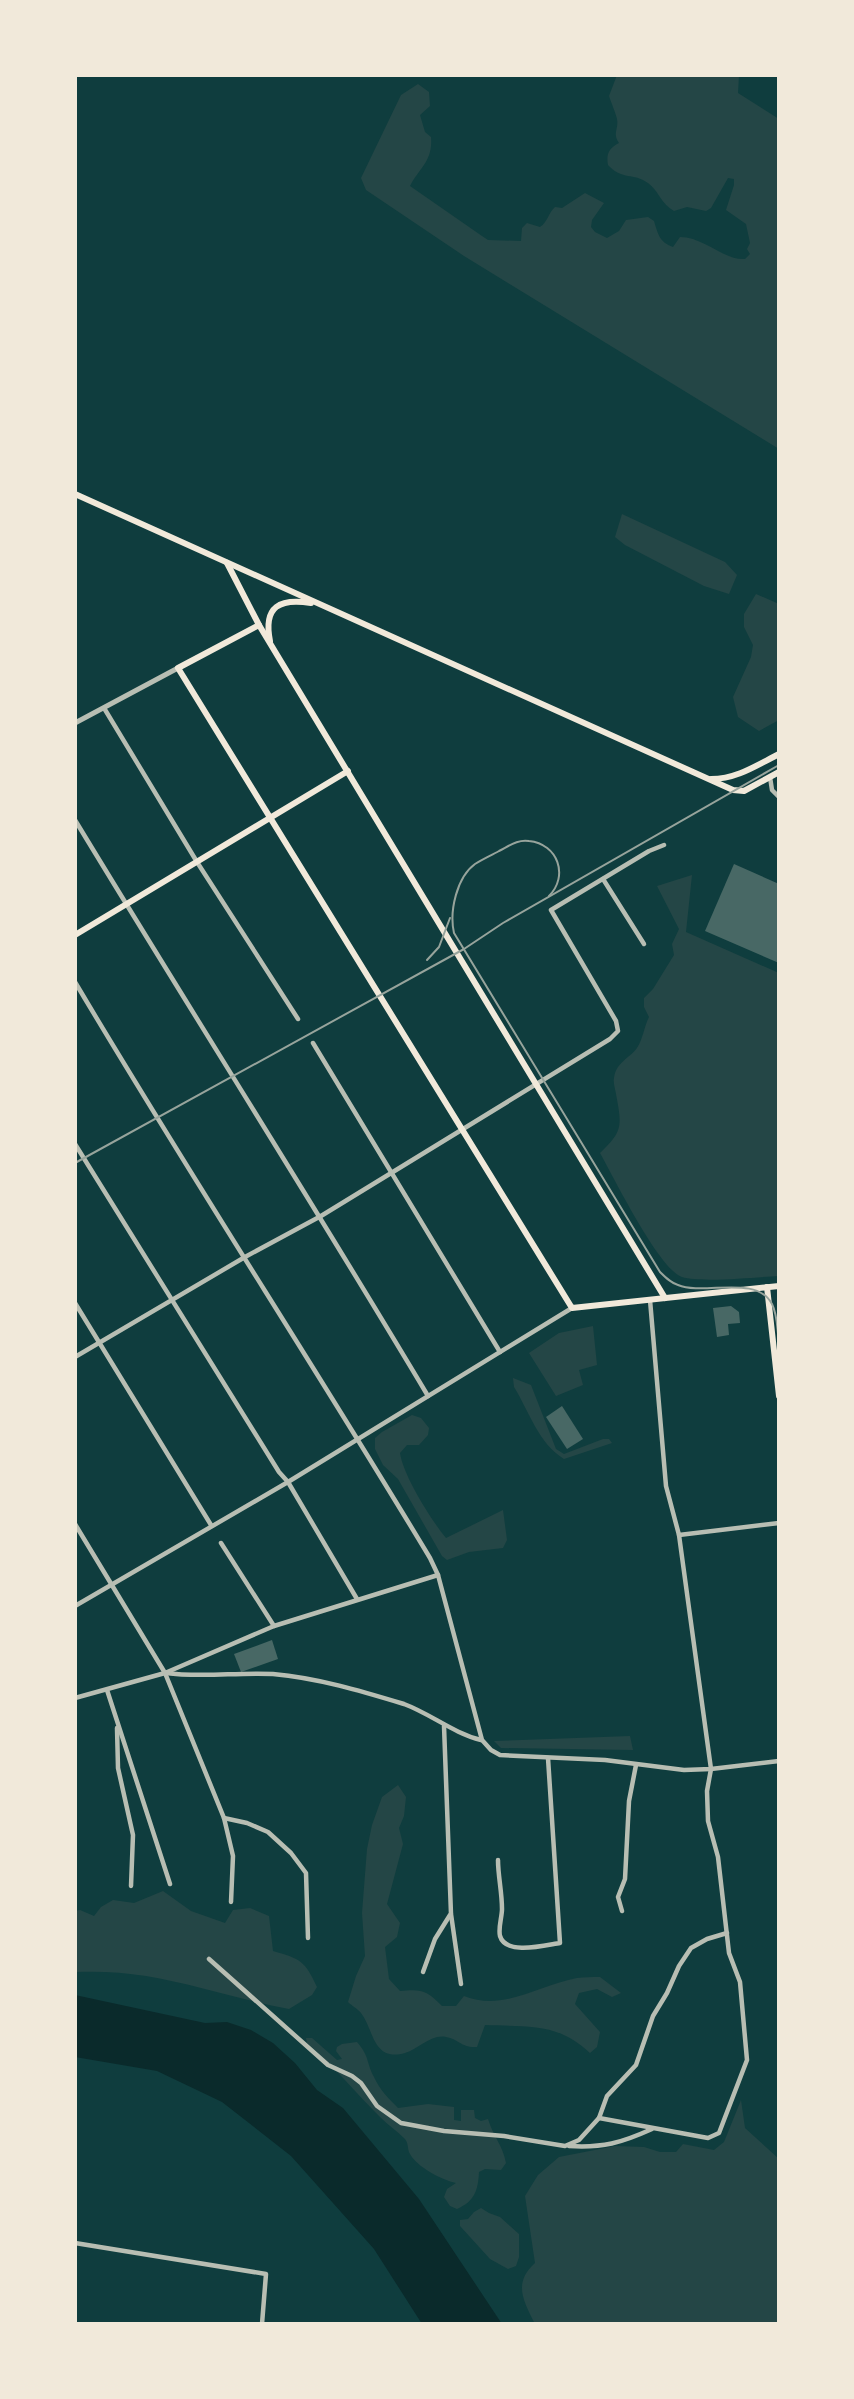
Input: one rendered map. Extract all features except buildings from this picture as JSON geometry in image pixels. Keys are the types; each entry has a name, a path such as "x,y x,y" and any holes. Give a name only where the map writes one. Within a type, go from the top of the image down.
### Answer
{"main road":[{"path":"75,494 739,792 779,772"},
{"path":"228,563 271,646 665,1298"},
{"path":"271,646 269,616 275,607 289,601 322,605"},
{"path":"259,625 178,668 572,1308 779,1286"},
{"path":"706,778 738,775 779,754"},
{"path":"75,935 348,771"},
{"path":"767,1287 779,1396"}],"street":[{"path":"75,723 178,668"},
{"path":"104,708 197,862 298,1020"},
{"path":"770,777 772,790 779,797"},
{"path":"75,820 321,1216 428,1396"},
{"path":"75,1357 245,1256 321,1216 610,1040 618,1031 616,1021 551,910 664,845"},
{"path":"603,879 644,944"},
{"path":"75,982 152,1112 245,1256 430,1558 438,1574 482,1740 491,1750 500,1755 605,1760 684,1770 779,1761"},
{"path":"313,1043 500,1352"},
{"path":"75,1144 279,1472 288,1482 357,1599"},
{"path":"599,2118 708,2138 719,2133 747,2060 740,1982 729,1953 718,1857 708,1821 706,1791 711,1769 679,1535 666,1486 650,1299"},
{"path":"75,1303 211,1525"},
{"path":"75,1606 288,1482 572,1308"},
{"path":"679,1535 779,1523"},
{"path":"75,1524 165,1673 224,1818 233,1856 231,1902"},
{"path":"221,1543 274,1626"},
{"path":"75,1698 165,1673 274,1626 438,1574"},
{"path":"165,1673 190,1676 271,1674 299,1677 419,1709 461,1735 482,1740"},
{"path":"107,1690 170,1884"},
{"path":"117,1723 118,1768 134,1835 131,1886"},
{"path":"444,1725 451,1914 461,1984"},
{"path":"498,1860 502,1909 499,1934 502,1941 525,1949 560,1942 548,1758"},
{"path":"622,1911 618,1897 626,1871 629,1801 636,1765"},
{"path":"224,1818 247,1823 268,1832 306,1873 308,1938"},
{"path":"423,1972 435,1939 451,1914"},
{"path":"565,2146 579,2140 599,2118 607,2096 636,2065 653,2016 691,1948 707,1939 727,1933"},
{"path":"209,1959 328,2065 361,2083 377,2106 401,2123 443,2131 590,2147 620,2143 653,2129"},
{"path":"75,2243 266,2274 262,2324"}],"shaded area":[{"path":"617,75 739,75 738,93 779,119 779,449 464,256 366,190 361,178 401,95 418,84 429,92 430,106 420,115 425,132 431,137 431,145 428,158 410,186 488,240 521,241 522,228 527,223 540,227 555,207 562,208 585,193 604,203 592,220 591,227 607,238 619,231 626,220 648,217 654,221 660,237 668,245 673,247 680,237 689,238 737,259 745,259 750,254 747,249 750,243 746,224 726,210 734,179 728,178 711,208 706,211 687,207 674,211 648,183 618,173 608,165 609,152 619,143 616,136 617,119 609,96"},
{"path":"622,514 725,562 737,575 729,594 704,586 625,545 615,537"},
{"path":"756,594 779,604 779,720 759,731 738,717 733,697 751,657 753,645 744,627 744,614"},
{"path":"692,875 686,932 779,973 779,1276 715,1280 682,1277 661,1258 600,1153 613,1139 619,1127 615,1073 639,1044 649,1017 644,1007 644,998 653,989 674,955 672,944 679,929 657,886"},
{"path":"593,1326 597,1365 579,1370 583,1385 556,1396 529,1353 559,1333"},
{"path":"513,1378 531,1385 556,1449 564,1454 603,1439 609,1439 612,1443 564,1459 541,1436 514,1387"},
{"path":"412,1415 421,1418 429,1428 428,1435 419,1445 407,1445 400,1453 412,1485 433,1520 446,1538 503,1510 507,1540 503,1548 469,1552 447,1560 442,1556 398,1479 383,1465 375,1449 375,1438"},
{"path":"630,1736 633,1750 501,1748 494,1741"},
{"path":"398,1785 406,1797 404,1816 399,1828 403,1844 387,1904 400,1923 397,1937 385,1947 389,1979 400,1991 423,1992 442,2006 456,2006 464,1996 493,2001 521,1996 563,1981 600,1977 621,1993 612,1997 597,1989 579,1993 575,2004 600,2032 597,2047 590,2053 578,2043 554,2031 485,2025 477,2047 441,2037 405,2053 394,2055 380,2049 361,2013 348,2002 365,1956 362,1913 367,1849 372,1825 382,1797"},
{"path":"163,1891 191,1911 225,1923 233,1910 250,1908 269,1916 273,1951 290,1956 305,1966 317,1987 312,1995 289,2009 146,1976 75,1972 75,1911 80,1910 94,1916 101,1907 113,1900 134,1903"},
{"path":"75,1995 205,2023 227,2022 251,2030 273,2043 295,2063 317,2090 343,2108 419,2199 502,2324 422,2324 374,2249 291,2156 222,2102 157,2071 75,2057"},
{"path":"306,2038 312,2038 337,2060 342,2059 336,2051 337,2047 357,2042 379,2086 398,2108 428,2104 454,2107 454,2120 461,2121 461,2110 474,2110 475,2118 481,2121 488,2119 506,2163 501,2170 485,2169 479,2172 472,2199 457,2209 450,2206 444,2197 447,2189 456,2183 437,2176 418,2164 410,2154 405,2139 307,2043"},
{"path":"741,2100 745,2128 779,2159 779,2324 535,2324 524,2299 522,2285 528,2270 535,2263 525,2196 538,2175 559,2157 615,2146 676,2152 683,2144 714,2150 724,2142"},
{"path":"481,2208 500,2217 519,2234 519,2257 516,2266 508,2269 490,2259 460,2226 460,2220 468,2219"}],"tram line":[{"path":"75,1163 464,949 503,923 779,765"},
{"path":"549,896 555,888 559,871 553,854 539,843 514,843 475,864 463,877 454,905 454,933 660,1272 673,1283 689,1288 742,1288 764,1295 774,1309 779,1342"},
{"path":"427,960 439,947 450,918"}]}
